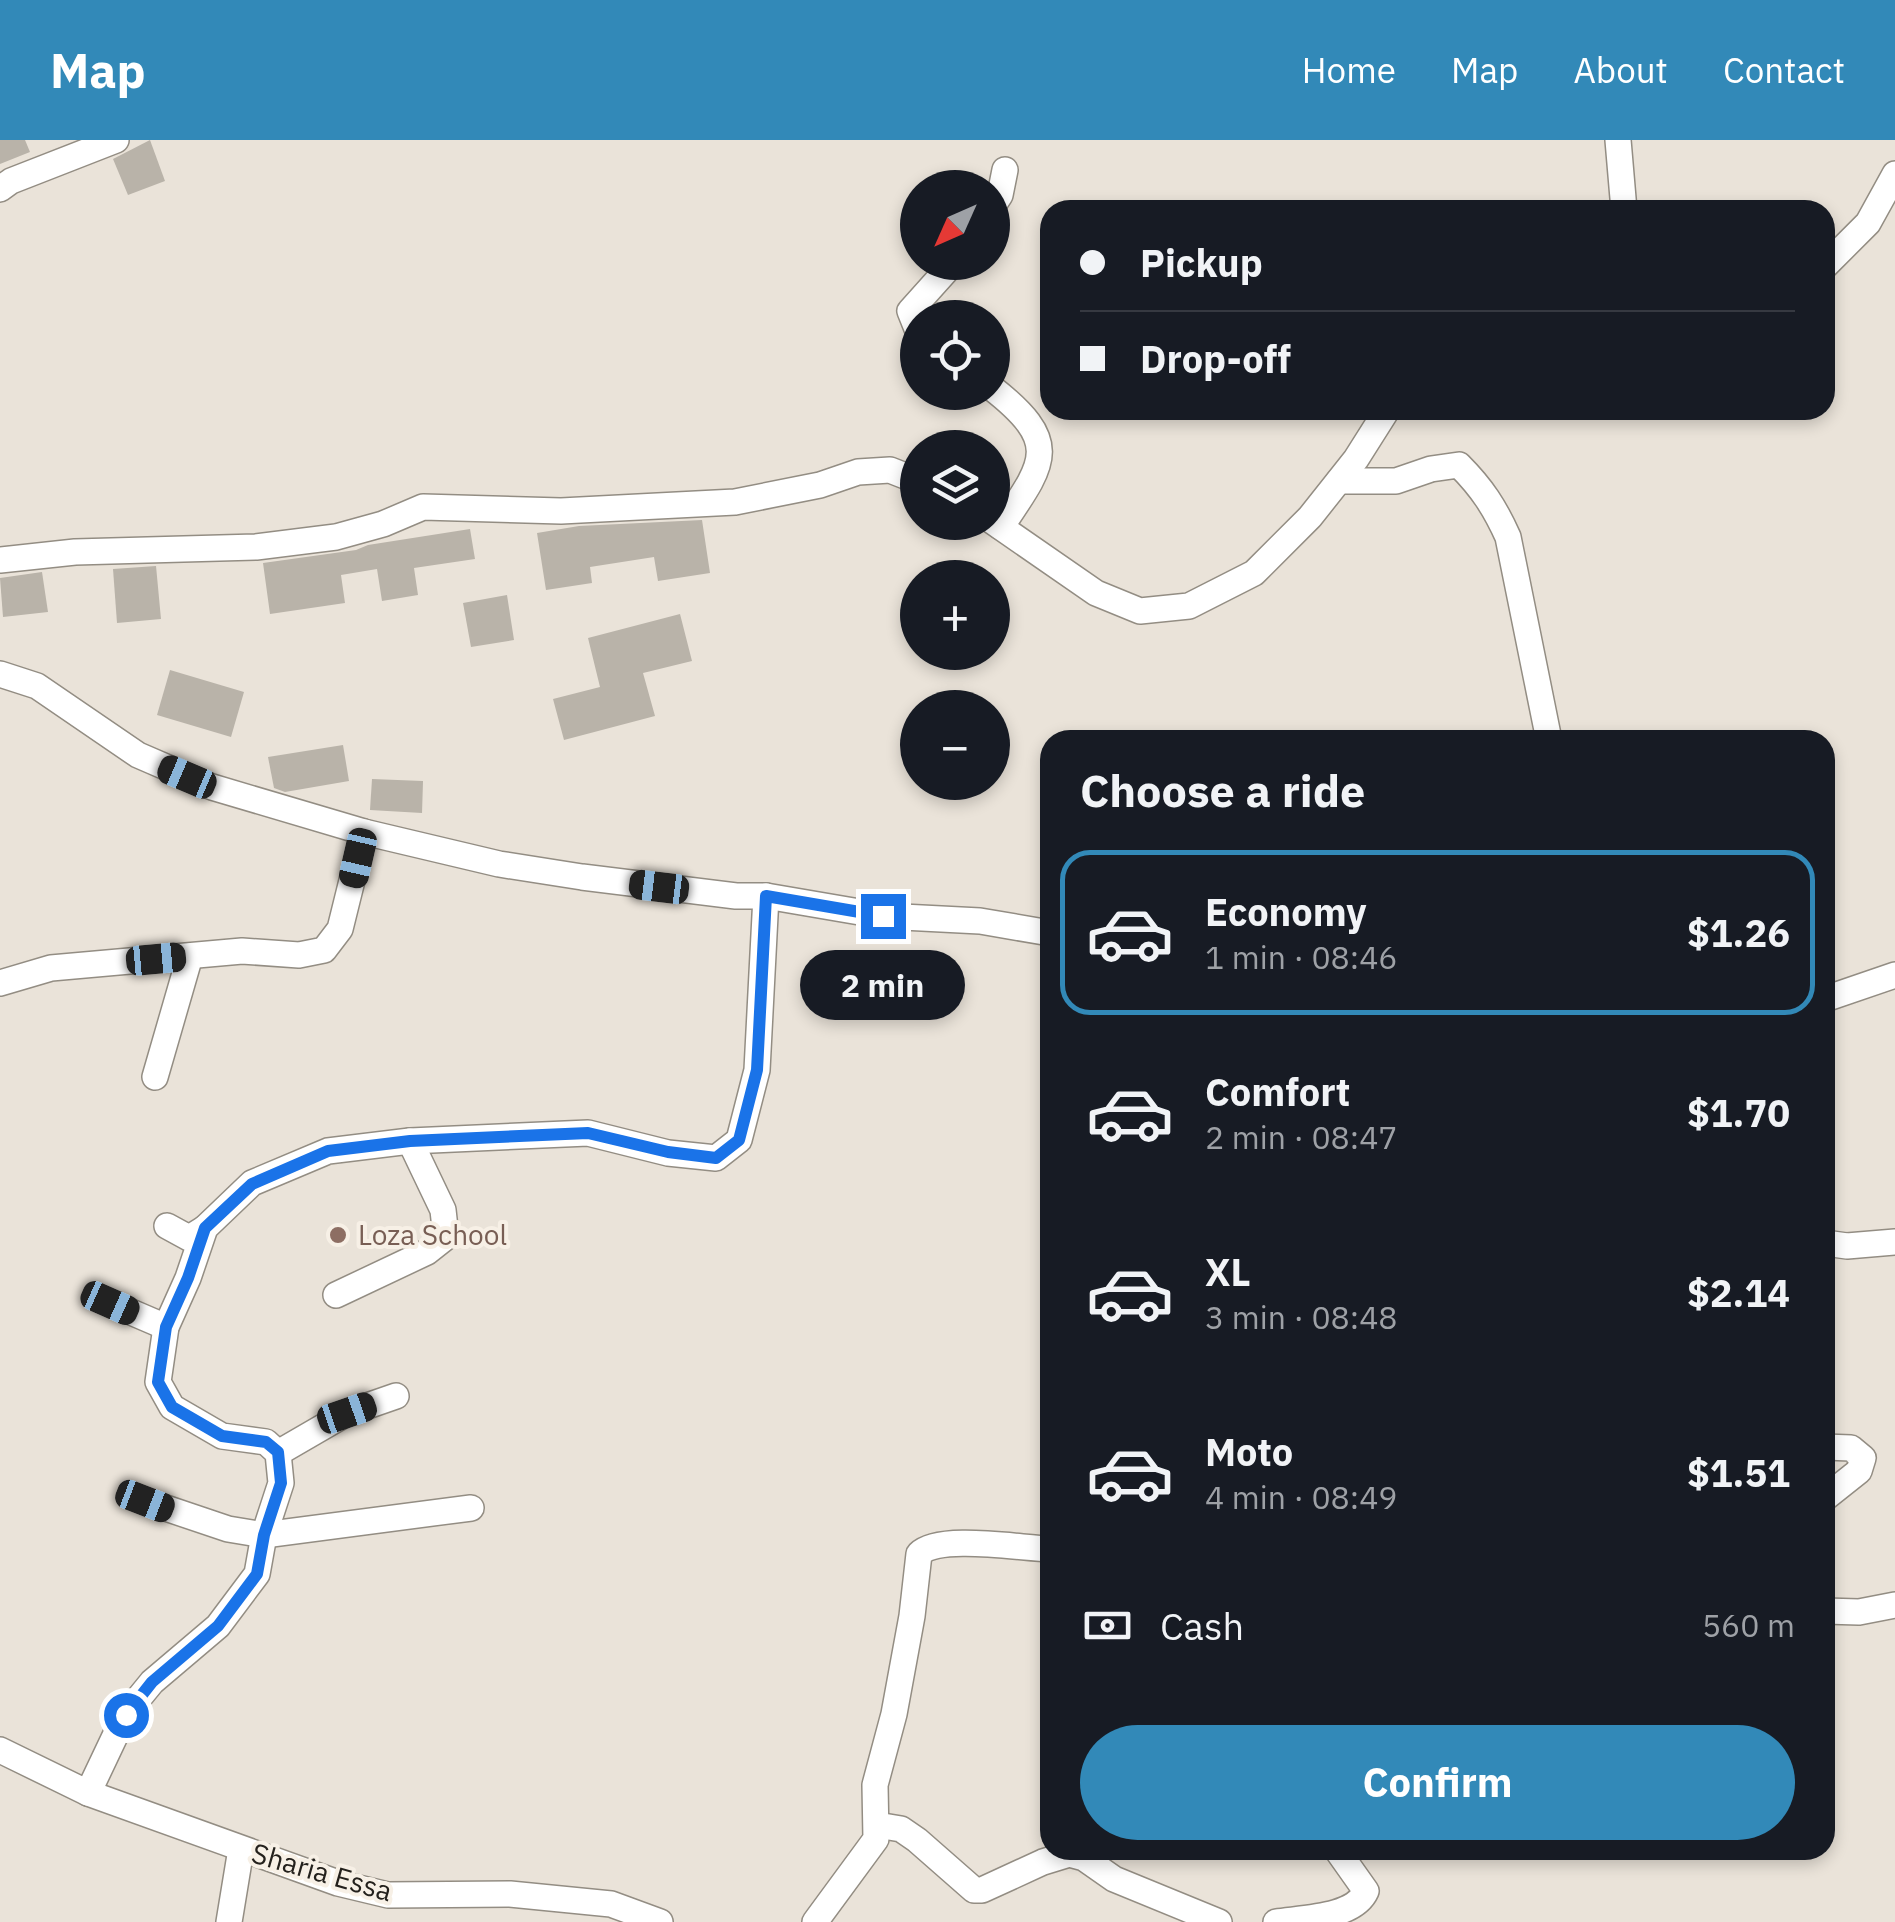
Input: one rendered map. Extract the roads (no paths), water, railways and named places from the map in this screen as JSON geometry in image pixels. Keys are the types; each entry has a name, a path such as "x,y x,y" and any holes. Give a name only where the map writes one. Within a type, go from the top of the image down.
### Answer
{"street":[{"path":"0,189 11,181 116,140"},
{"path":"1618,140 1623,200"},
{"path":"1835,256 1868,223 1895,174"},
{"path":"920,300 938,280"},
{"path":"1010,402 1023,412 1040,443 1035,477 1010,508"},
{"path":"1010,533 1096,593 1140,612 1190,606 1254,573 1310,517 1380,420"},
{"path":"1339,480 1396,481 1431,469 1459,465 1478,484 1494,506 1508,537 1546,730"},
{"path":"0,560 75,552 256,548 336,536 383,524 423,507 562,511 735,502 820,486 858,472 890,470 900,474"},
{"path":"0,674 37,686 138,756 212,788 364,832 499,864 717,894 766,896 883,916 980,921 1040,931"},
{"path":"0,983 51,968 242,950 299,955 324,950 340,929 364,832"},
{"path":"168,1226 189,1238 252,1184 328,1151 410,1141 588,1133 668,1152 716,1158 739,1140 757,1070 766,896"},
{"path":"155,1077 190,956"},
{"path":"1835,996 1895,976"},
{"path":"336,1295 426,1252 446,1238 443,1210 410,1141"},
{"path":"88,1793 126,1715 152,1682 218,1626 257,1574 264,1535 281,1483 278,1452 266,1442 222,1436 172,1407 158,1382 166,1327 205,1228"},
{"path":"1835,1244 1895,1242"},
{"path":"110,1303 166,1327"},
{"path":"278,1452 347,1413 396,1396"},
{"path":"1835,1447 1851,1448 1863,1458 1859,1471 1835,1490"},
{"path":"145,1501 228,1529 264,1535 471,1508"},
{"path":"815,1922 876,1839 874,1784 894,1714 919,1554 928,1546 946,1544 1040,1549"},
{"path":"1835,1611 1859,1612 1895,1605"},
{"name":"Sharia Essa","path":"0,1750 88,1793 338,1883 388,1895 510,1894 611,1904 660,1922"},
{"path":"877,1824 900,1829 917,1840 974,1890 1049,1860"},
{"path":"229,1922 241,1849"},
{"path":"1087,1860 1114,1879 1219,1922"},
{"path":"1276,1922 1345,1910 1363,1899 1363,1883 1344,1860"}],"place":[{"name":"Loza School","path":"338,1235"}]}
